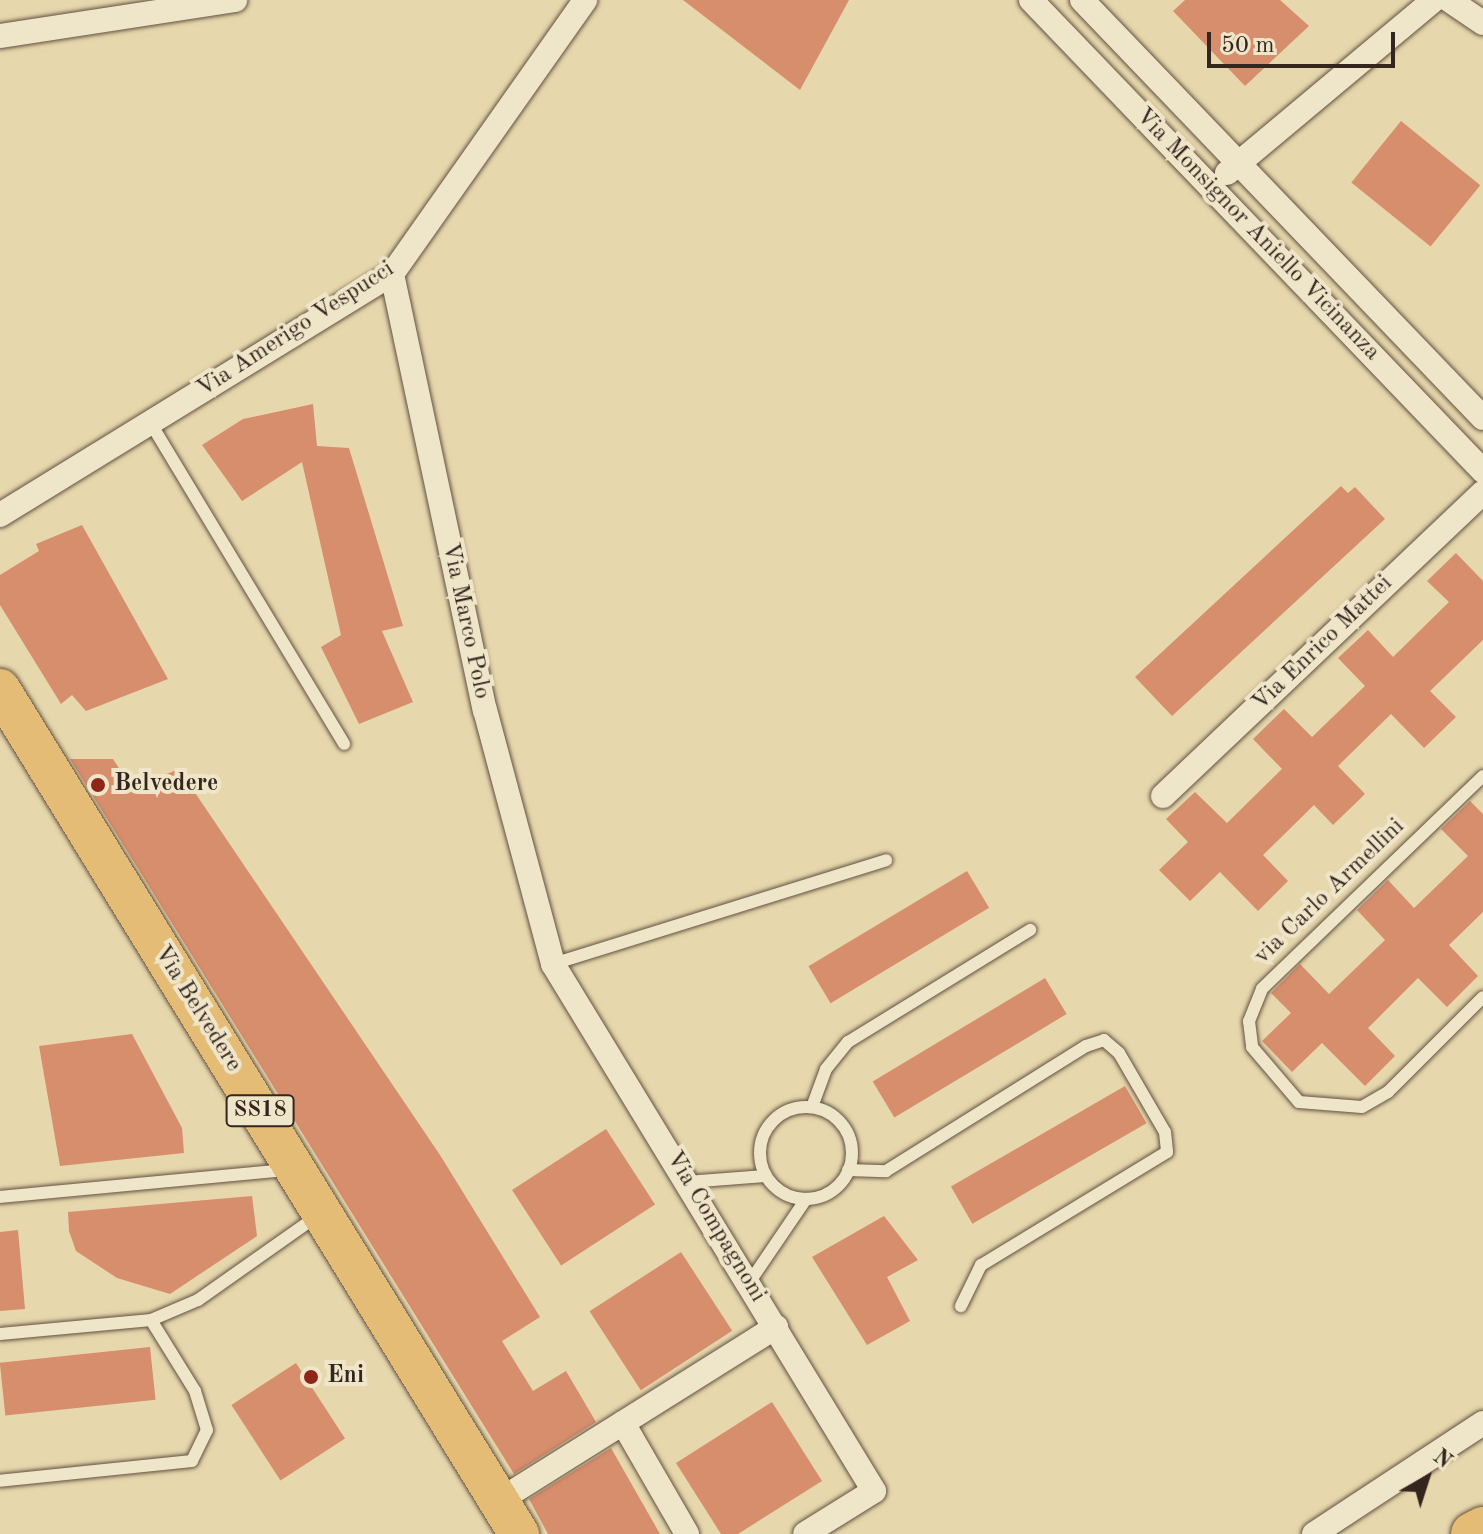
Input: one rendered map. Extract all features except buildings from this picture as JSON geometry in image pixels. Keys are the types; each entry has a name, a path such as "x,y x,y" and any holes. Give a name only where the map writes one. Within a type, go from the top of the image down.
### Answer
{"highway":[{"path":"1473,1534 1483,1529"}],"main road":[{"name":"Via Belvedere","path":"0,689 519,1534"}],"street":[{"path":"0,36 235,0"},
{"name":"Via Amerigo Vespucci","path":"0,515 392,274 585,0"},
{"name":"Via Monsignor Aniello Vicinanza","path":"1031,0 1483,471"},
{"name":"Via Monsignor Aniello Vicinanza","path":"1082,0 1483,418"},
{"path":"1210,188 1434,0"},
{"path":"1449,0 1483,23"},
{"name":"Via Marco Polo","path":"392,274 485,710 553,964"},
{"name":"Via Enrico Mattei","path":"1163,796 1483,492"},
{"name":"Via Compagnoni","path":"553,964 874,1491 805,1534"},
{"path":"500,1500 776,1327"},
{"path":"623,1423 687,1534"},
{"path":"1314,1534 1483,1423"}],"lane":[{"path":"150,422 344,744"},
{"name":"via Carlo Armellini","path":"1483,776 1262,989 1249,1021 1252,1047 1299,1102 1362,1107 1388,1092 1483,997"},
{"path":"553,964 886,860"},
{"path":"765,1176 760,1155 770,1123 812,1107 826,1069 848,1042 1030,930"},
{"path":"848,1170 886,1171 1086,1046 1104,1040 1119,1053 1165,1132 1167,1152 981,1265 961,1306"},
{"path":"749,1283 806,1199 838,1186 848,1170 845,1128 812,1107"},
{"path":"0,1197 296,1169"},
{"path":"687,1182 765,1176 806,1199"},
{"path":"0,1334 151,1320 198,1300 323,1212"},
{"path":"0,1481 192,1461 207,1430 187,1377 151,1320"}],"place":[{"name":"Belvedere","path":"98,785"},
{"name":"Eni","path":"311,1377"}]}
